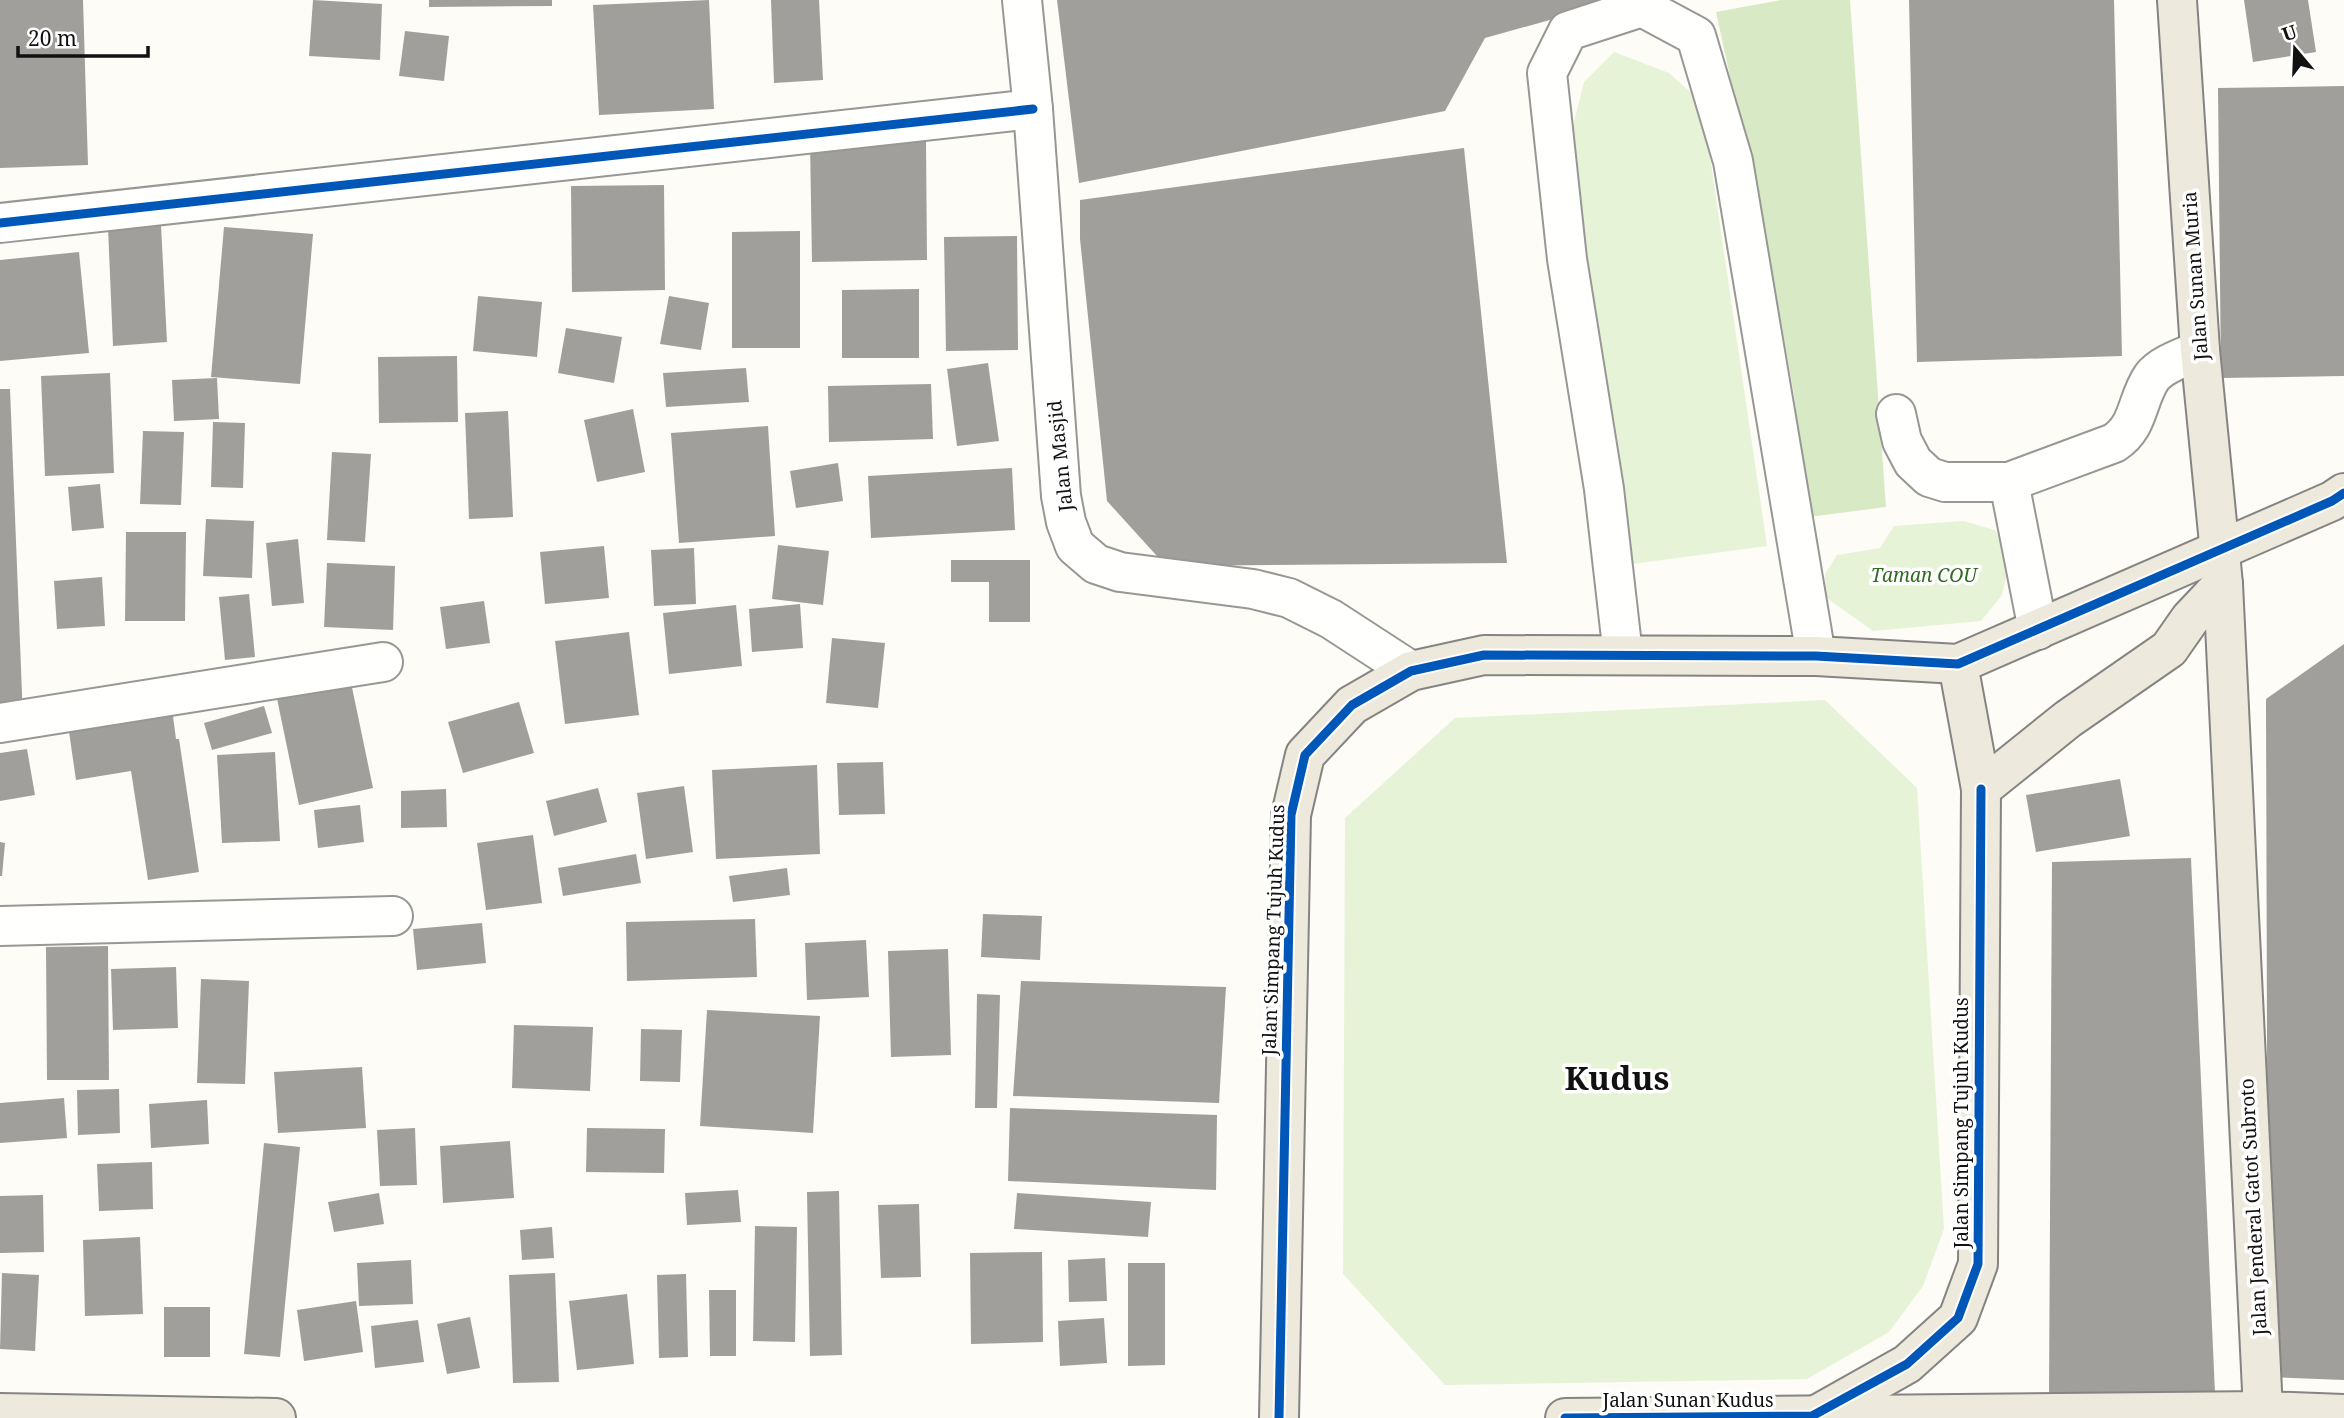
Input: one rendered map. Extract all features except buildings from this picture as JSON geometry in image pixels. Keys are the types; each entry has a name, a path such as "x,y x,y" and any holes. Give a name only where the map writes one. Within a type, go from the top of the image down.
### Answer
{"main road":[{"name":"Jalan Sunan Muria","path":"2177,0 2200,350 2221,568"},
{"path":"1958,664 2038,629 2221,568 2344,493"},
{"path":"1981,789 2068,719 2169,649 2221,568"},
{"name":"Jalan Jenderal Gatot Subroto","path":"2221,568 2263,1411"},
{"name":"Jalan Simpang Tujuh Kudus","path":"1279,1418 1291,814 1305,755 1352,705 1411,671 1484,655 1805,657 1958,664 1981,789 1978,1264 1958,1318 1907,1364 1811,1417"},
{"path":"1811,1417 2263,1411 2344,1414"},
{"path":"0,1413 276,1418"},
{"name":"Jalan Sunan Kudus","path":"1565,1418 1811,1417"}],"street":[{"name":"Jalan Masjid","path":"1022,0 1033,109 1061,496 1066,522 1075,546 1096,564 1120,572 1253,589 1289,598 1331,619 1411,671"},
{"path":"1623,655 1604,489 1567,259 1547,73 1568,31 1642,6 1696,36 1733,161 1805,657"},
{"path":"0,223 1033,109"},
{"path":"1896,414 1902,441 1913,462 1929,477 1945,482 2009,482 2124,437 2131,428 2151,379 2166,367 2200,350"},
{"path":"2009,482 2038,629"},
{"path":"0,723 383,662"},
{"path":"0,926 393,916"}],"green space":[{"path":"1781,0 1850,0 1886,507 1809,517 1794,395 1772,270 1716,12"},
{"path":"1614,52 1669,73 1702,102 1767,546 1625,565 1569,142 1584,82"},
{"name":"Taman COU","path":"1963,521 1995,530 2010,561 2002,595 1981,621 1873,631 1824,596 1825,574 1837,555 1880,548 1894,526"},
{"path":"1825,700 1917,788 1944,1229 1923,1286 1889,1332 1807,1379 1445,1385 1343,1274 1345,818 1455,718"}],"cycle path":[{"path":"0,223 1033,109"},
{"path":"1279,1418 1291,815 1305,755 1352,705 1411,671 1484,655 1816,656 1958,664 2332,501 2344,493"},
{"path":"1565,1418 1812,1416 1907,1364 1958,1318 1978,1264 1981,789"}],"district":[{"name":"Kudus","path":"1617,1078"}]}
